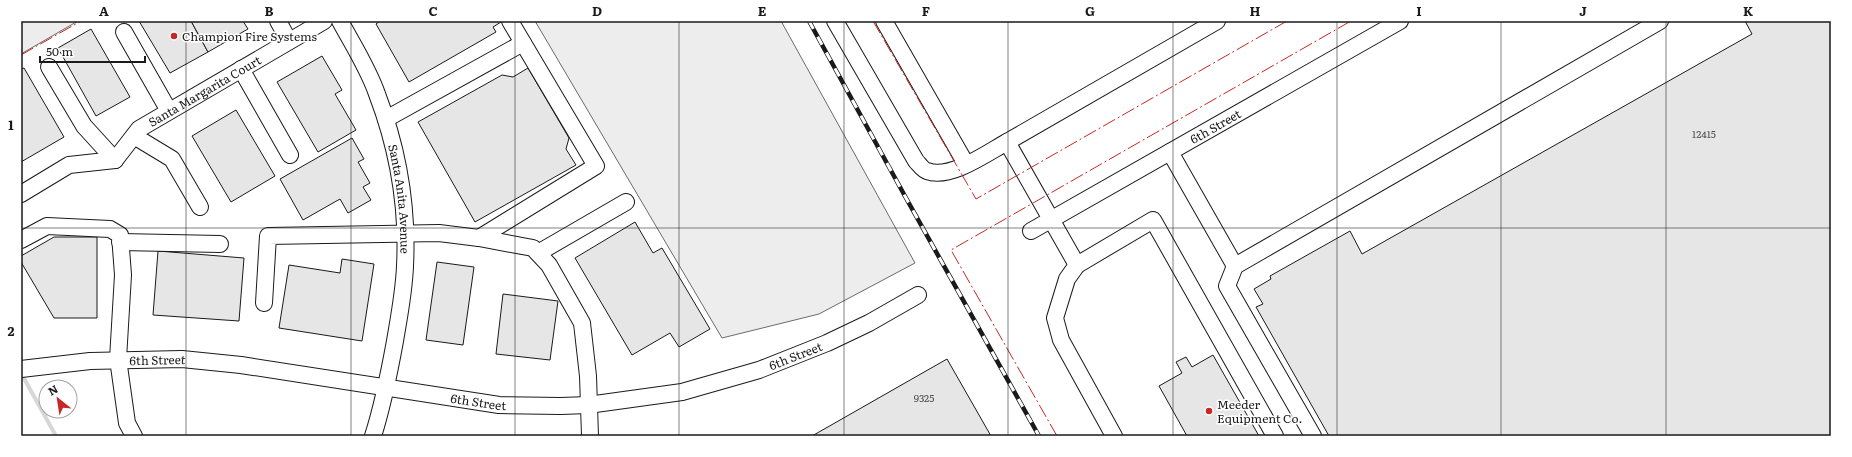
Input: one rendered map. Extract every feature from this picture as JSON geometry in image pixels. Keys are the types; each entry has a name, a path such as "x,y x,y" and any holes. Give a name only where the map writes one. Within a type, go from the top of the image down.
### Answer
{"street":[{"path":"278,21 289,41"},
{"name":"Santa Margarita Court","path":"115,160 139,129 324,21"},
{"name":"Santa Anita Avenue","path":"340,21 370,77 386,119 400,178 406,235 403,293 386,388 373,436"},
{"path":"479,238 596,166 510,21"},
{"path":"835,21 916,161 926,171 943,173 966,164 1007,142 1217,21"},
{"path":"884,21 966,164"},
{"name":"6th Street","path":"1031,231 1400,21"},
{"path":"1313,436 1227,286 1235,266 1660,21"},
{"path":"124,32 170,111"},
{"path":"386,119 523,43"},
{"path":"48,67 84,126 115,160"},
{"path":"241,69 290,155"},
{"path":"134,136 172,159 200,206"},
{"path":"1007,142 1076,265"},
{"path":"1170,152 1235,266"},
{"path":"21,194 69,165 115,160"},
{"path":"538,253 626,202"},
{"path":"1114,436 1064,346 1055,318 1067,280 1076,265 1153,220 1275,436"},
{"path":"21,240 47,226 110,229 120,235 123,275 118,359 127,423 134,436"},
{"path":"264,302 268,236 406,235 439,233 479,238 533,248 549,265 582,323 588,376 590,436"},
{"path":"120,242 220,244"},
{"name":"6th Street","path":"21,370 58,364 118,359 182,359 499,405 588,405 682,392 759,370 827,343 868,323 918,295"}],"shaded area":[{"path":"21,21 78,21 21,54"},
{"path":"535,21 781,21 915,263 819,314 722,338"}],"building":[{"name":"Champion Fire Systems","path":"139,21 191,21 208,52 170,73"},
{"path":"191,21 243,21 248,29 208,52"},
{"path":"380,21 501,22 493,27 496,32 409,82 376,24"},
{"path":"1745,21 1831,21 1831,436 1329,436 1256,307 1263,304 1254,289 1271,279 1270,276 1350,231 1362,254 1752,34"},
{"path":"91,29 130,97 96,116 58,48"},
{"path":"322,56 342,90 335,94 356,130 318,152 277,82"},
{"path":"24,68 64,137 21,162 21,69"},
{"path":"528,68 569,138 566,149 576,165 475,222 418,122 502,75 513,77"},
{"path":"236,110 275,176 231,202 192,136"},
{"path":"352,138 364,159 358,162 370,183 363,187 371,200 348,213 340,199 303,220 280,179"},
{"path":"635,222 653,253 662,248 710,329 679,347 670,333 632,355 575,258"},
{"path":"54,237 97,237 97,318 54,318 21,262 21,256"},
{"path":"158,251 244,258 239,321 153,315"},
{"path":"342,259 374,264 362,341 279,328 289,265 340,273"},
{"path":"437,262 474,267 463,345 426,340"},
{"path":"503,294 558,301 550,360 496,354"},
{"name":"Meeder Equipment Co.","path":"1213,355 1259,436 1187,436 1159,386 1182,373 1176,362 1186,357 1192,367"},
{"path":"947,359 991,436 812,436"}],"waterway":[{"path":"21,373 56,436"}],"railway":[{"path":"809,21 1039,436"}],"power":[{"path":"21,55 81,21"},
{"path":"873,21 976,199 1287,21"},
{"path":"1057,436 951,250 1351,21"}],"place":[{"name":"Champion Fire Systems","path":"174,36"},
{"name":"Meeder Equipment Co.","path":"1209,411"}]}
